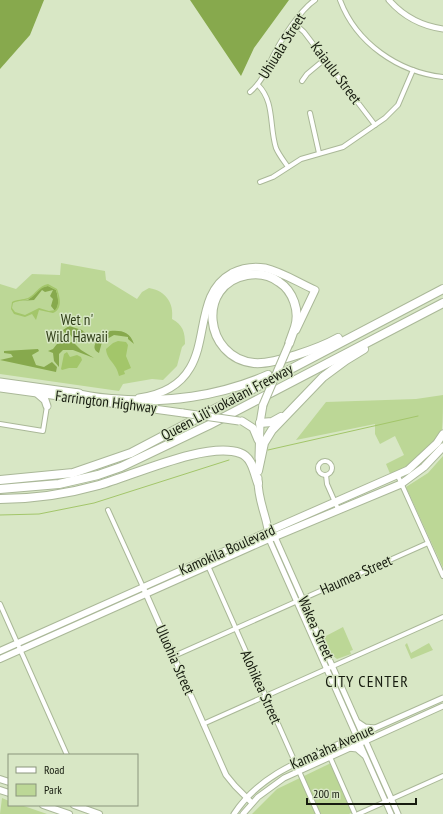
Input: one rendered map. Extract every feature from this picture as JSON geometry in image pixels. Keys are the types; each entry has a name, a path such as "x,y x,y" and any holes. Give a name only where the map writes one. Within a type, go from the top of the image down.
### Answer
{"highway":[{"path":"289,344 296,323 296,308 291,295 281,283 268,276 248,274 230,282 220,292 213,306 212,315 217,338 225,348 236,357 249,362 258,363 290,356 334,340 397,308 443,288"},
{"name":"Queen Liliʻuokalani Freeway","path":"0,480 52,476 98,466 130,453 443,288"},
{"name":"Queen Liliʻuokalani Freeway","path":"0,489 59,484 98,475 146,456 209,425 443,302"},
{"path":"258,471 266,438 311,388 346,360 443,308"},
{"path":"75,393 141,401 203,395 262,378 333,346"},
{"path":"260,423 272,422 287,414"},
{"path":"39,497 111,476 181,442 209,425"},
{"path":"0,499 39,497 99,485 194,455 217,450 239,452 246,457 251,462 258,483"},
{"path":"0,475 52,476"}],"main road":[{"name":"Farrington Highway","path":"0,382 92,395 124,398 145,397 161,392 180,381 190,368 196,356 210,296 221,280 233,272 248,268 263,268 315,290"},
{"name":"Wakea Street","path":"272,538 260,503 258,483 260,423 263,405 289,344 315,290"},
{"name":"Farrington Highway","path":"0,388 260,423"},
{"path":"36,393 45,400 47,406 57,396"},
{"path":"241,421 253,428 259,444"},
{"name":"Kamokila Boulevard","path":"0,659 272,538 398,476 417,462 443,434"},
{"name":"Kamokila Boulevard","path":"0,651 269,531 401,484 424,467 443,447"},
{"path":"48,806 62,810 69,814"},
{"path":"77,806 99,814"}],"street":[{"name":"Uhiuala Street","path":"250,92 258,85 279,46 306,7 315,0"},
{"path":"340,0 350,20 369,43 393,61 413,70 443,77"},
{"path":"389,0 398,9 414,20 443,29"},
{"name":"Kaiaulu Street","path":"294,24 303,30 375,125"},
{"path":"302,82 307,74 325,59"},
{"path":"260,182 273,177 300,158 343,147 375,125 390,114 398,105 413,70"},
{"path":"258,85 268,98 275,145 288,167"},
{"path":"310,112 320,153"},
{"path":"0,424 43,430 47,406"},
{"path":"326,475 327,484 336,506"},
{"path":"398,476 443,576"},
{"name":"Uluohia Street","path":"108,510 226,775 252,803"},
{"name":"Wakea Street","path":"272,538 303,599 398,814"},
{"name":"Wakea Street","path":"272,538 297,602 391,814"},
{"name":"Haumea Street","path":"174,656 428,543"},
{"name":"Alohikea Street","path":"205,560 318,814"},
{"path":"0,604 67,754"},
{"path":"203,724 443,617"},
{"name":"Kama'aha Avenue","path":"234,814 246,798 267,780 296,763 443,698"},
{"name":"Kama'aha Avenue","path":"243,814 252,803 270,787 298,770 443,706"},
{"path":"358,723 366,727 376,728"},
{"path":"346,741 350,734 352,725"},
{"path":"371,752 372,743 376,735"},
{"path":"347,748 358,750 366,756"},
{"path":"330,757 355,814"},
{"path":"358,814 443,776"}],"green space":[{"path":"0,0 44,0 30,35 0,69"},
{"path":"190,0 289,0 254,48 241,76"},
{"name":"Wet n' Wild Hawaii","path":"61,263 105,271 106,280 137,299 142,292 149,288 160,292 168,299 172,308 172,319 183,329 185,344 182,347 177,366 163,380 152,379 123,384 119,391 0,374 0,284 16,289 32,274 60,275"},
{"path":"48,286 56,290 58,304 55,311 51,306 53,299 50,296 53,290 45,292 42,290 34,300 20,301 28,300 42,287"},
{"path":"69,326 82,330 87,335 87,338 74,340 69,333 65,333 63,330"},
{"path":"110,331 118,331 128,334 134,344 128,339 128,337 114,335 102,342 99,353 96,350 95,344 103,335"},
{"path":"73,342 81,350 94,358 73,350 63,350 59,354 59,367 54,361 53,353 48,351 53,349 57,344"},
{"path":"38,349 39,351 32,355 36,365 44,367 52,362 57,367 56,372 0,360 13,357 11,354 4,353 4,351"},
{"path":"443,395 442,430 427,450 391,476 386,464 404,455 395,436 380,444 375,434 375,424 296,440 326,402 416,399"},
{"path":"443,456 443,568 406,487 428,473"},
{"path":"343,627 353,650 350,651 351,654 337,659 332,655 324,637"},
{"path":"407,643 411,653 429,643 433,650 411,659 405,645"},
{"path":"331,763 355,811 349,814 252,814 277,789"},
{"path":"2,798 8,801 8,806 24,806 47,814 0,814"}],"shaded area":[{"path":"48,284 57,289 60,302 56,311 53,313 39,310 36,320 32,314 25,317 14,314 11,309 12,302 28,298 39,288","holes":["48,286 56,290 58,303 55,310 49,311 39,308 25,315 15,312 12,308 13,303 29,299 45,287"]},
{"path":"118,341 126,342 128,345 126,356 131,368 124,371 125,374 119,376 118,371 108,356 106,349"},
{"path":"67,352 70,357 77,355 81,357 82,360 77,368 61,369 64,354"}],"waterway":[{"path":"268,450 418,416"},
{"path":"0,515 39,514 94,503 229,460"}],"district":[{"name":"CITY CENTER","path":"367,681"}]}
